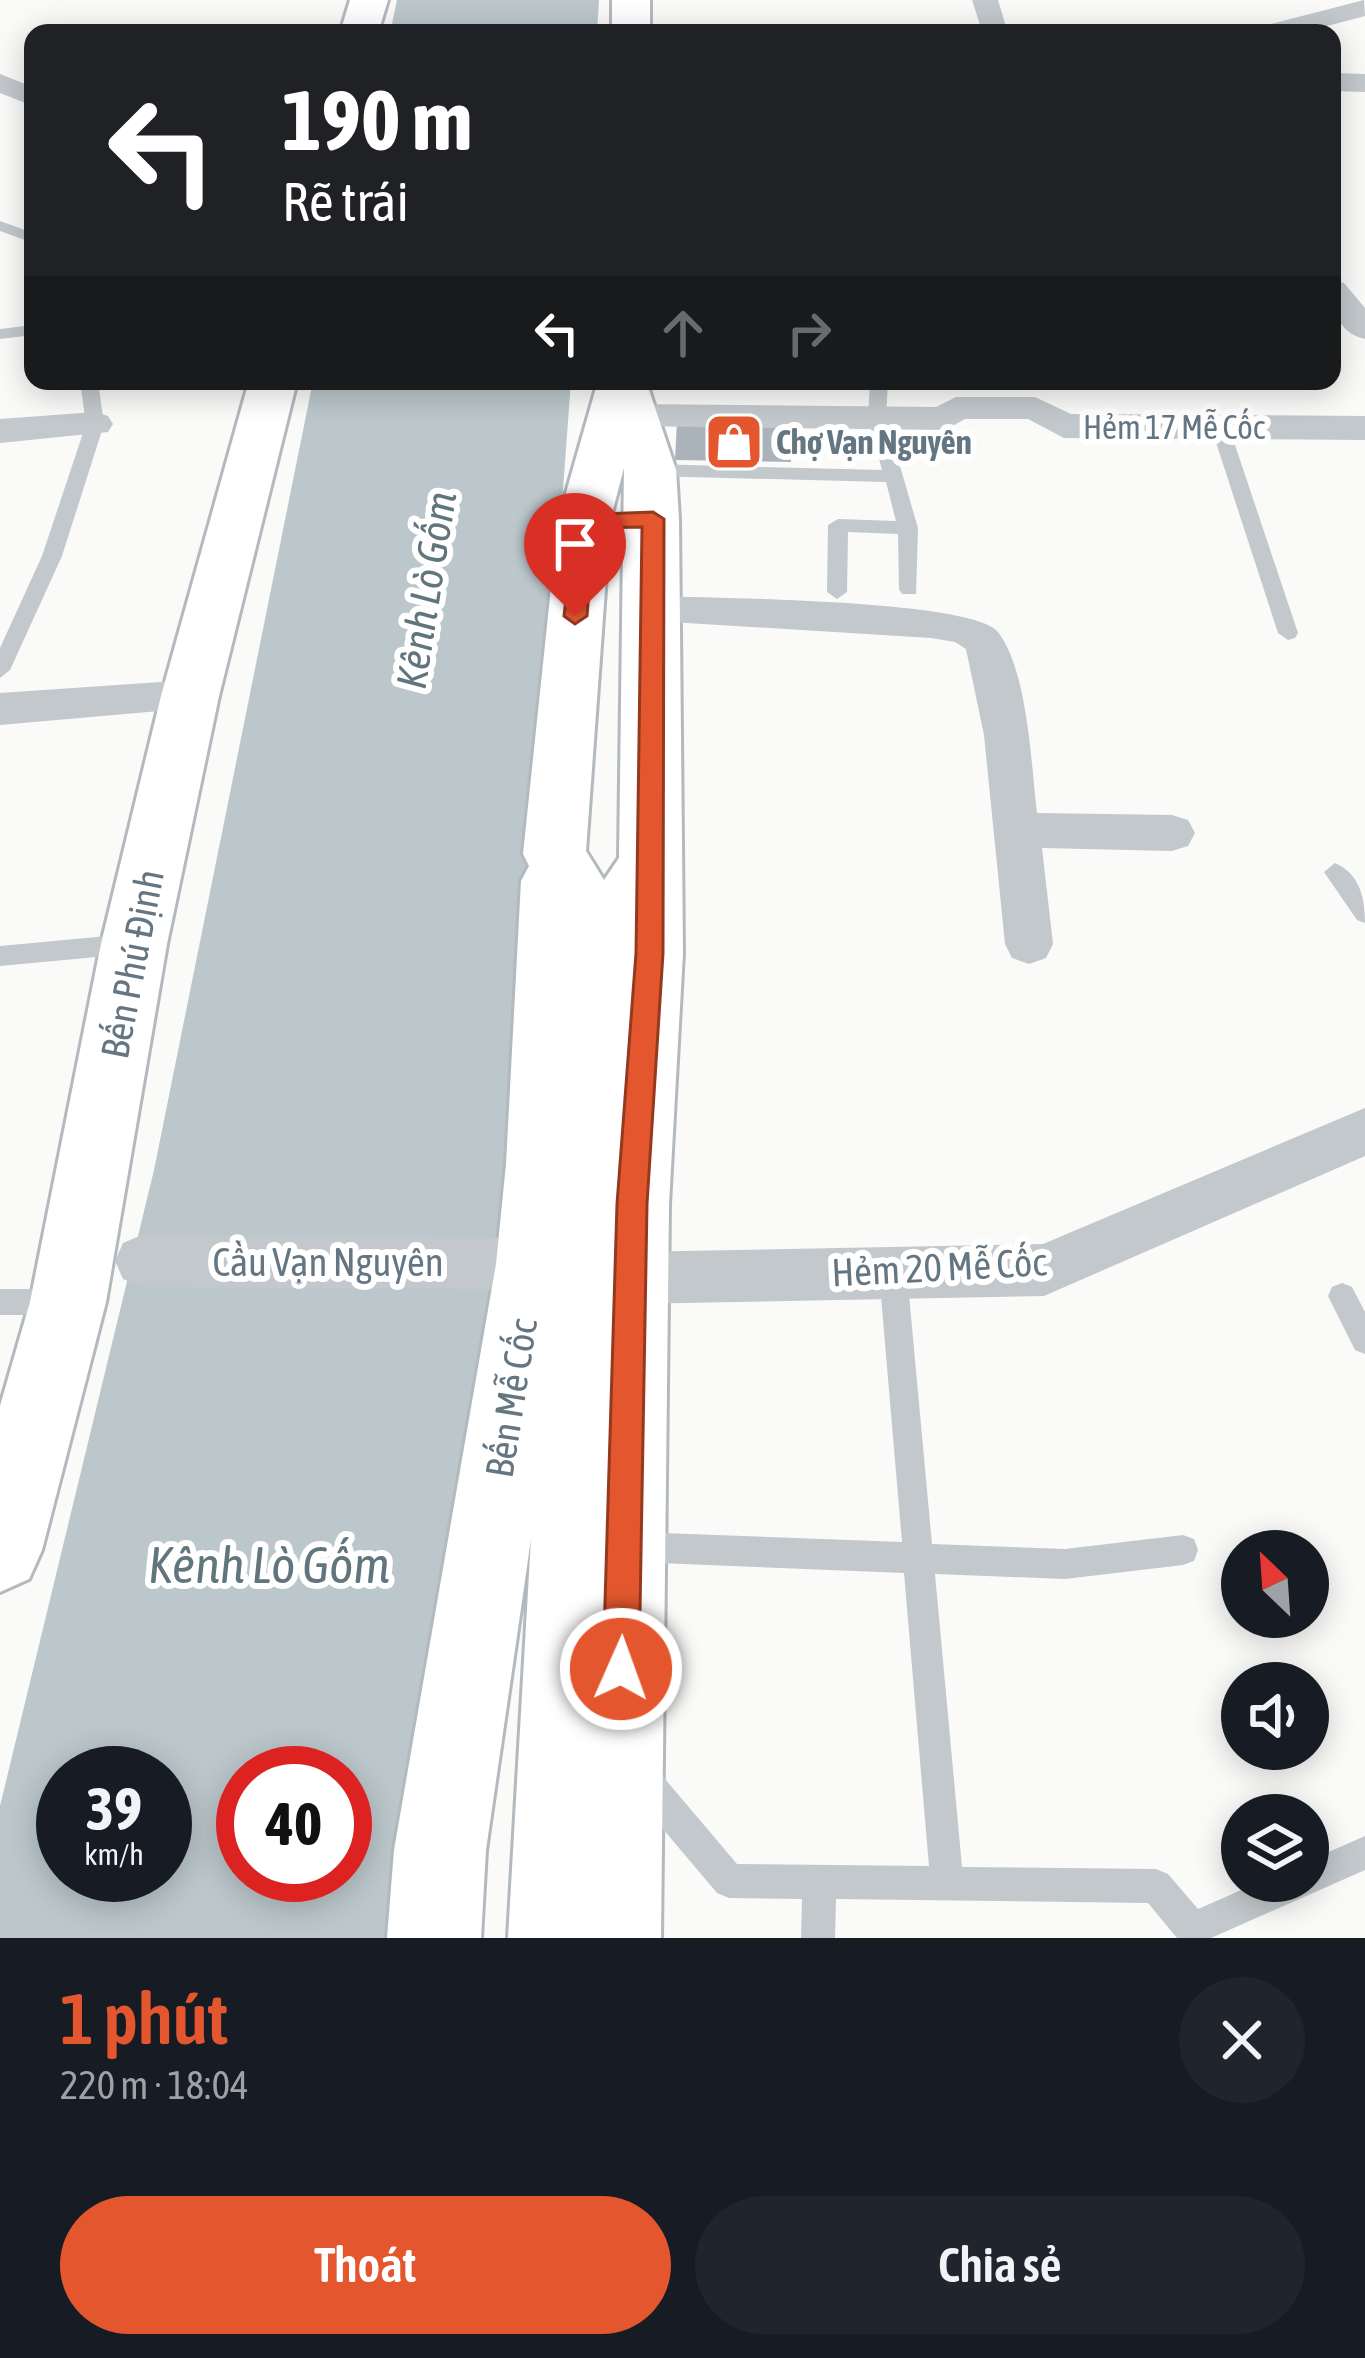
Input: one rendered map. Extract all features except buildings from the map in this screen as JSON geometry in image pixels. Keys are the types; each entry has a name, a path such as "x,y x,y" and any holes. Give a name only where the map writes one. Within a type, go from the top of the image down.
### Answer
{"street":[{"path":"1304,24 1365,8"},
{"path":"1341,301 1365,329"},
{"name":"Bến Phú Định","path":"0,1550 68,1302 134,944 190,696 271,390"},
{"path":"614,1938 631,1278 650,953 652,495 626,392"},
{"name":"Hẻm 17 Mễ Cốc","path":"626,392 877,418 945,419 956,408 1035,408 1064,426 1365,428"},
{"name":"Bến Mễ Cốc","path":"434,1938 440,1850 542,1165 554,854 584,520 626,392"},
{"path":"0,431 95,424"},
{"path":"584,520 652,495"},
{"path":"652,610 931,624 974,633 986,644 992,661 1028,944"},
{"path":"0,709 190,696"},
{"path":"1016,830 1172,833"},
{"path":"554,854 587,908 597,976 555,1938"},
{"path":"597,976 614,917 650,862"},
{"name":"Hẻm 20 Mễ Cốc","path":"631,1278 1044,1270 1365,1132"},
{"name":"Cầu Vạn Nguyên","path":"142,1262 524,1263"}],"lane":[{"path":"0,670 52,556 95,424 90,390"},
{"path":"879,390 877,418 908,528 909,589"},
{"path":"1220,427 1288,633"},
{"path":"652,495 893,476"},
{"path":"837,592 838,525 908,528"},
{"path":"1335,872 1365,913"},
{"path":"0,956 134,944"},
{"path":"893,1273 947,1884"},
{"path":"1342,1296 1365,1340"},
{"path":"0,1302 68,1302"},
{"path":"624,1546 1065,1564 1183,1550"},
{"path":"619,1750 729,1881 1156,1886 1192,1929 1254,1902"},
{"path":"1329,1869 1365,1853"},
{"path":"818,1938 819,1882"}],"water":[{"path":"397,0 599,0 598,24 392,24"},
{"name":"Kênh Lò Gốm","path":"311,390 570,390 515,1137 431,1938 0,1938 0,1806 154,1170"}],"place":[{"name":"Chợ Vạn Nguyên","path":"734,442"}],"route":[{"path":"575,616 584,520 653,519 650,953 632,1204 621,1669"}]}
